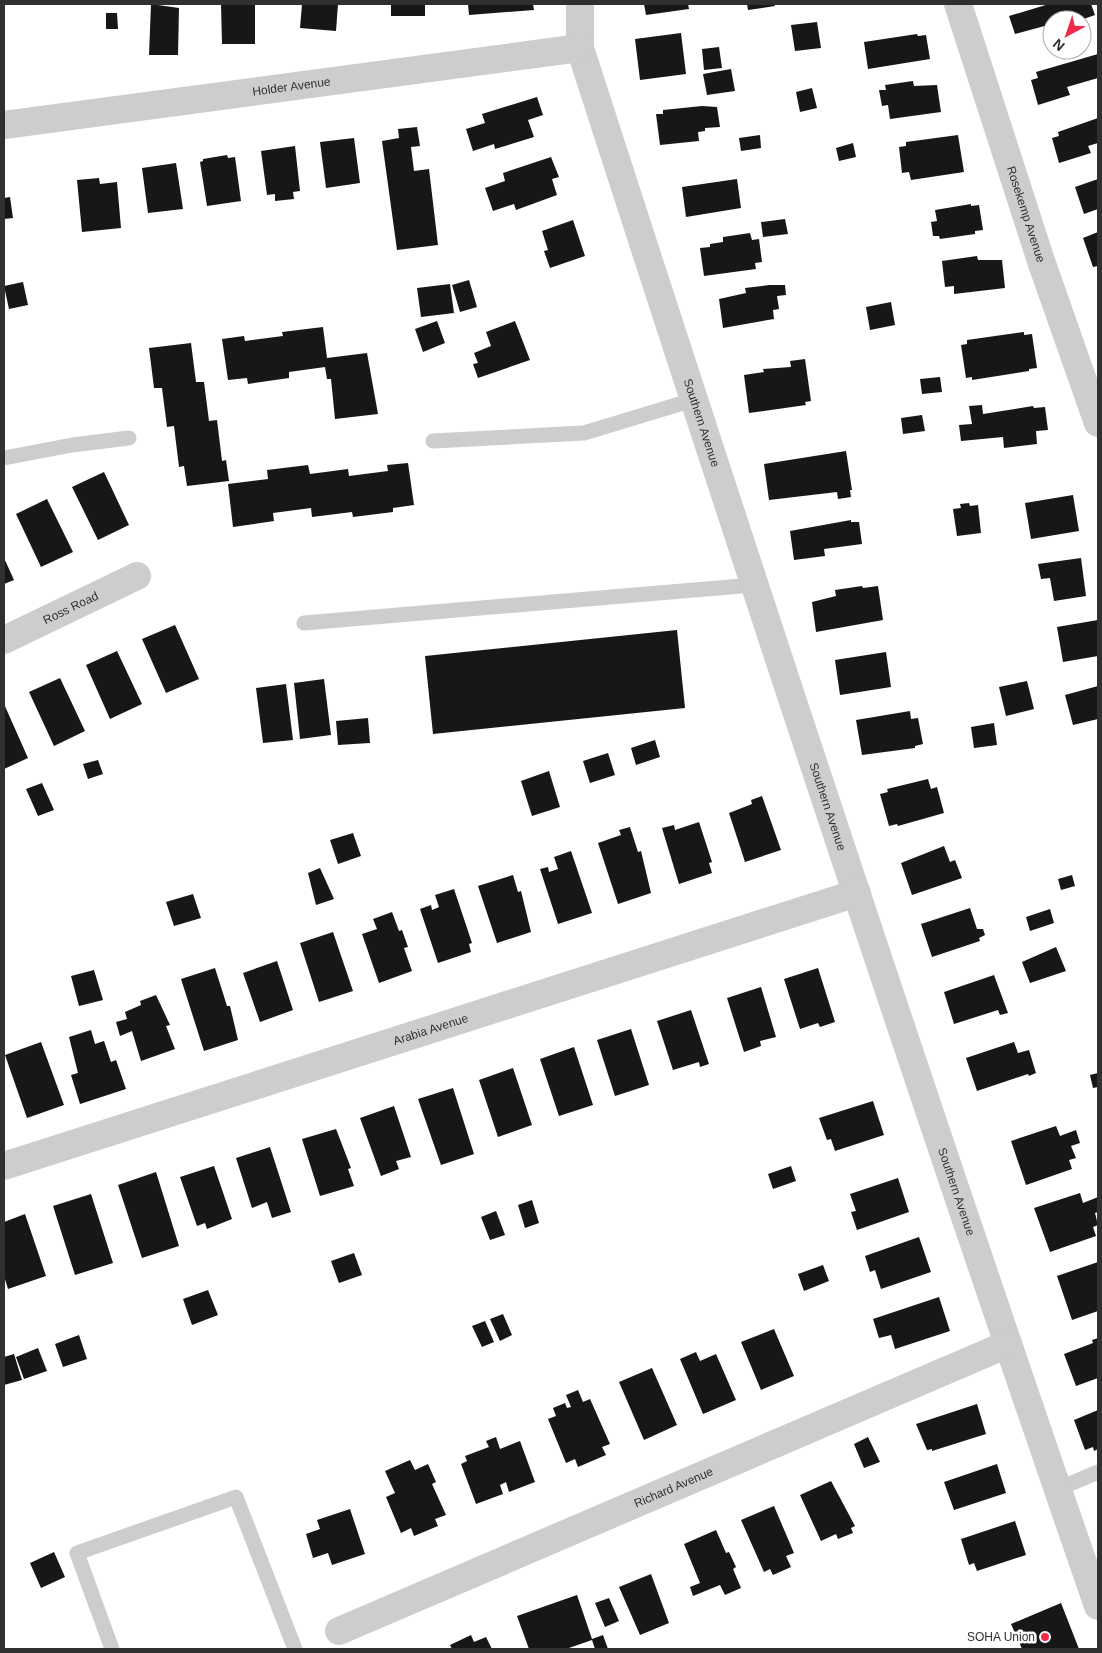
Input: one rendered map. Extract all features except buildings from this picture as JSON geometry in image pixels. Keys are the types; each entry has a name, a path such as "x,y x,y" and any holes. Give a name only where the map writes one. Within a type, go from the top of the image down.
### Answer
{"street":[{"name":"Southern Avenue","path":"580,4 580,48 693,400 753,585 1098,1606"},
{"name":"Rosekemp Avenue","path":"958,4 1041,261 1098,423"},
{"name":"Holder Avenue","path":"4,126 580,48"},
{"name":"Ross Road","path":"4,640 137,576"},
{"name":"Arabia Avenue","path":"4,1166 857,893"},
{"name":"Richard Avenue","path":"339,1631 1008,1344"}],"lane":[{"path":"433,442 584,434 693,400"},
{"path":"4,458 72,445 129,438"},
{"path":"304,623 753,585"},
{"path":"1058,1489 1098,1472"},
{"path":"112,1649 78,1553 236,1496 295,1649"}],"place":[{"name":"SOHA Union","path":"1045,1637"}]}
